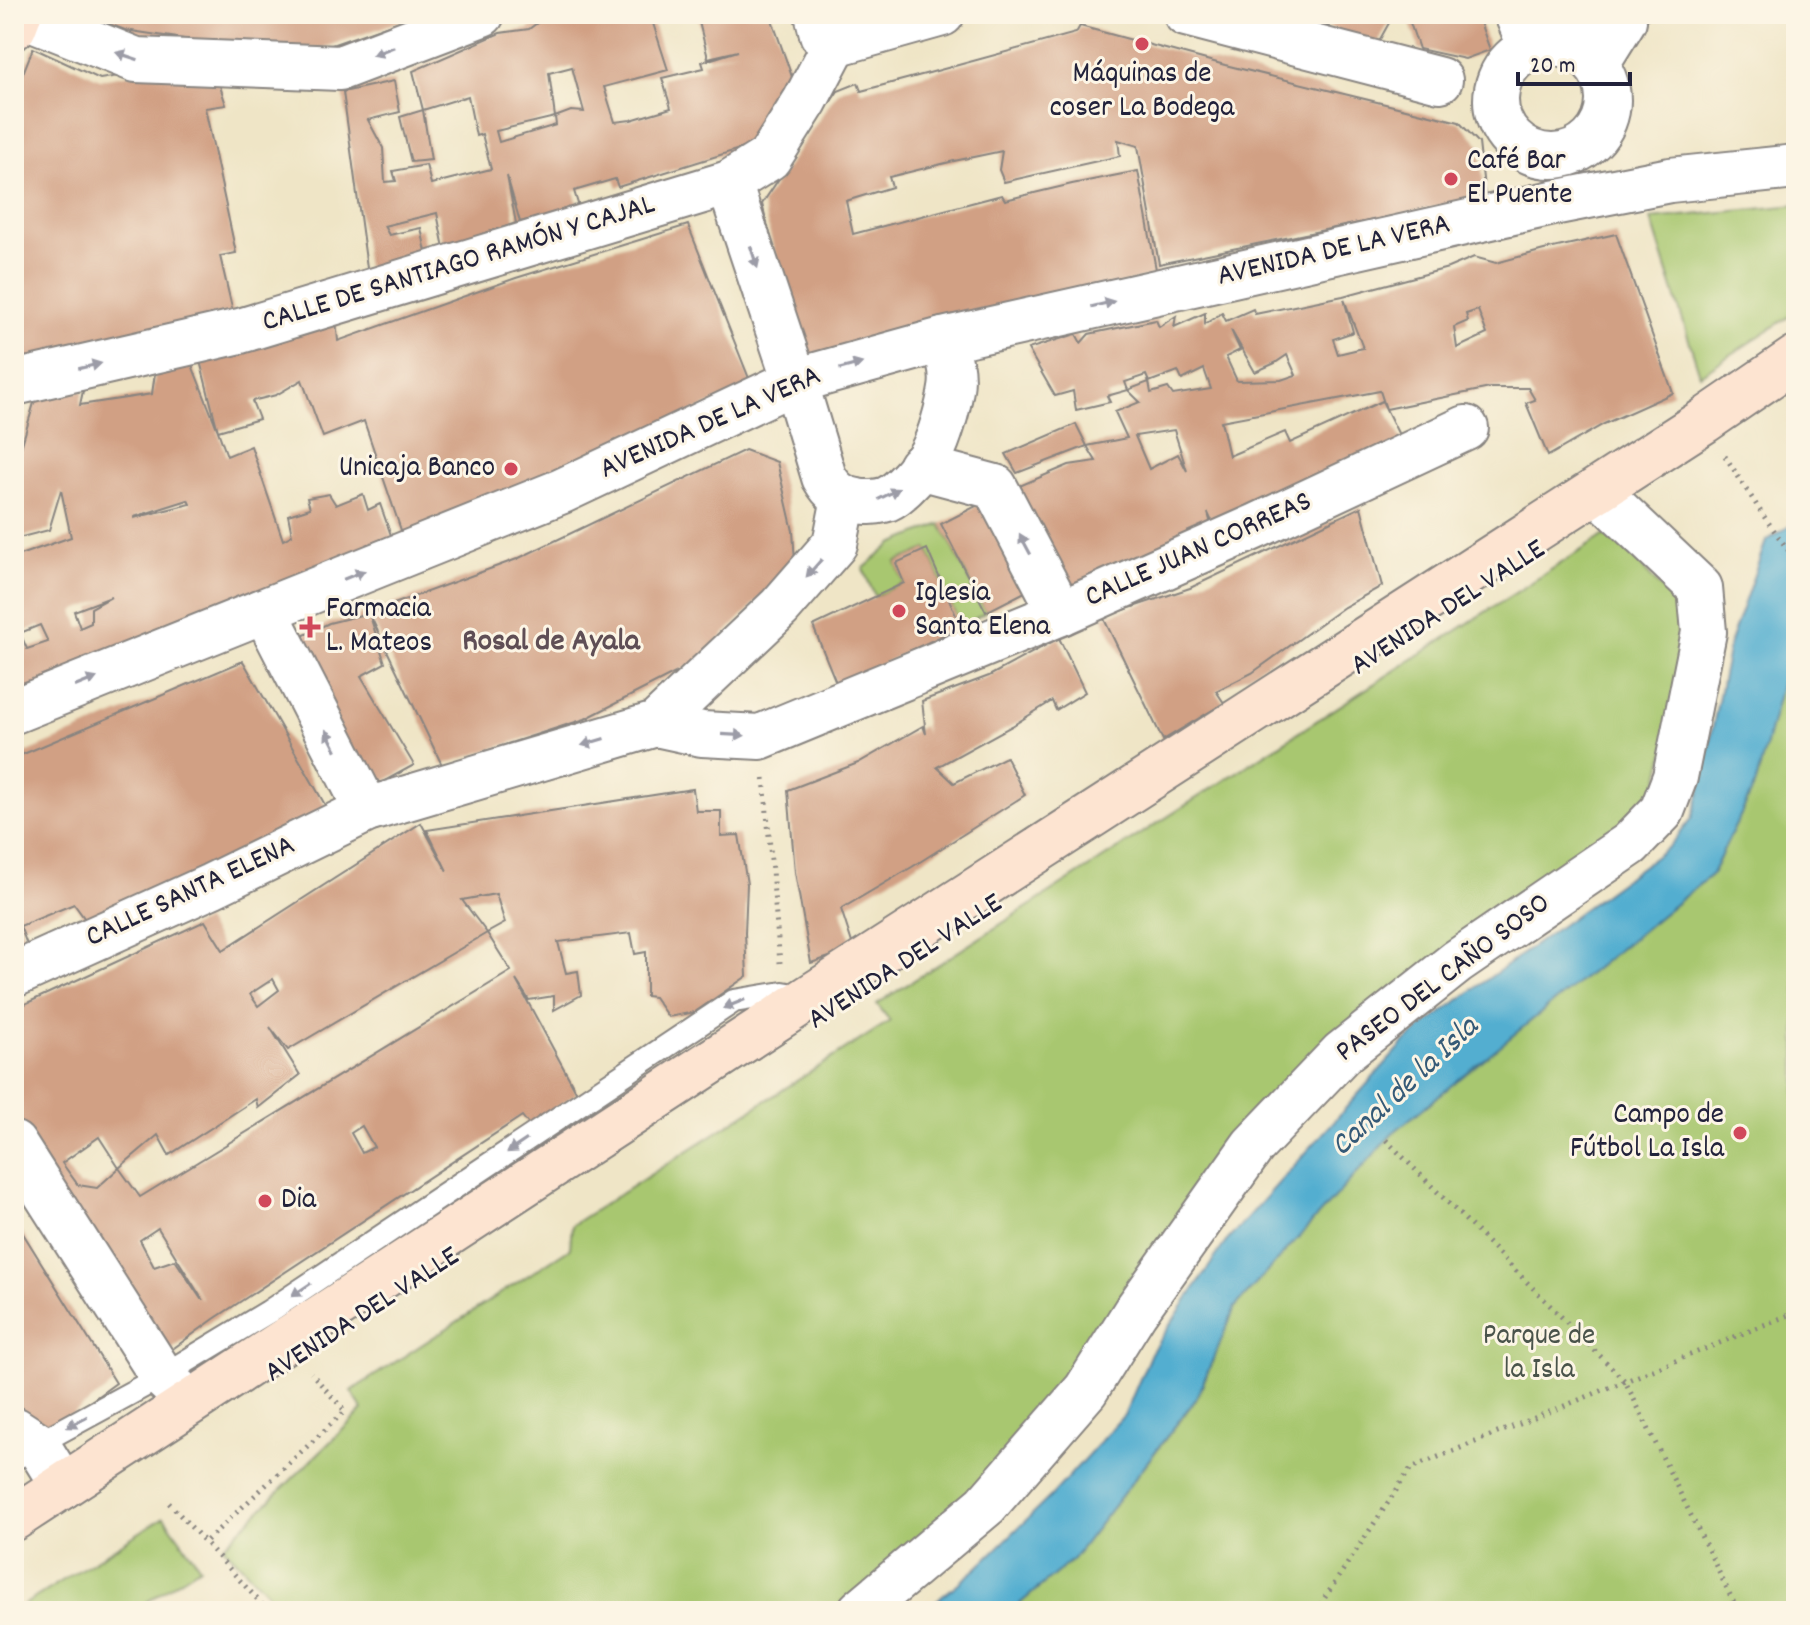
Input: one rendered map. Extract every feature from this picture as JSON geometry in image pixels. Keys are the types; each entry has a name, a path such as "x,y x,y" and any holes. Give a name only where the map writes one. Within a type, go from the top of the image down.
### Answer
{"main road":[{"path":"14,27 20,14"},
{"name":"AVENIDA DEL VALLE","path":"14,1518 63,1486 176,1389 1704,421 1796,358"},
{"name":"AVENIDA DEL VALLE","path":"14,1541 1796,381"}],"street":[{"path":"20,14 136,60 340,68 482,14"},
{"path":"826,29 942,14"},
{"path":"1186,14 1440,80 1521,57 1629,17"},
{"path":"1236,14 1317,48"},
{"path":"1596,65 1629,17"},
{"name":"CALLE DE SANTIAGO RAMÓN Y CAJAL","path":"14,383 240,331 729,183 769,158 805,101 826,29"},
{"path":"1521,57 1576,49 1596,65 1609,92 1605,119 1590,143 1574,152 1551,154"},
{"path":"1521,57 1498,116 1506,133 1519,146 1551,154 1617,190"},
{"name":"AVENIDA DE LA VERA","path":"1605,119 1614,159 1627,169 1645,176 1670,180"},
{"name":"AVENIDA DE LA VERA","path":"1484,218 1518,199 1551,154"},
{"name":"AVENIDA DE LA VERA","path":"14,711 562,491 795,381 943,340 1484,218 1670,180 1796,167"},
{"path":"729,183 830,489 844,498 863,503 888,498 908,482 930,455 951,388 951,362 943,340"},
{"name":"CALLE JUAN CORREAS","path":"656,724 702,734 760,737 1061,613 1466,428"},
{"path":"920,467 995,487 1061,613"},
{"path":"656,724 780,607 835,544 844,498"},
{"name":"PASEO DEL CAÑO SOSO","path":"860,1611 986,1505 1076,1402 1135,1312 1253,1146 1342,1053 1457,962 1630,844 1662,811 1675,777 1704,632 1700,588 1611,504"},
{"path":"265,611 367,810"},
{"name":"CALLE SANTA ELENA","path":"14,975 211,886 367,810 656,724"},
{"path":"14,1144 176,1389"},
{"path":"22,1444 63,1486"}],"lane":[{"name":"AVENIDA DEL VALLE","path":"22,1444 176,1389"}],"path":[{"path":"1713,437 1796,561"},
{"path":"760,737 796,995"},
{"path":"1386,1140 1625,1381 1738,1611"},
{"path":"1316,1611 1411,1468 1796,1312"},
{"path":"205,1542 345,1411 298,1358"},
{"path":"169,1503 268,1611"}],"green space":[{"path":"1796,205 1796,312 1700,375 1651,219"},
{"path":"941,524 986,612 961,627 927,549 896,562 904,583 875,597 863,569 892,544"},
{"path":"1605,535 1630,553 1694,626 1652,808 1386,1002 1069,1399 844,1611 284,1611 223,1546 363,1410 351,1391 570,1248 572,1225 890,1021 877,1004"},
{"name":"Parque de la Isla","path":"1796,627 1796,1611 1011,1611 1072,1560 1197,1398 1235,1307 1395,1131 1712,874 1756,783"},
{"path":"164,1517 200,1567 133,1611 14,1611"}],"water":[{"name":"Canal de la Isla","path":"1796,522 1796,627 1756,783 1712,874 1395,1131 1235,1307 1197,1397 1072,1560 1011,1611 924,1611 976,1569 1052,1495 1125,1414 1151,1353 1225,1243 1404,1043 1671,845 1692,818 1729,645 1766,541"}],"building":[{"path":"98,14 420,14 323,48 257,50 125,30 96,19"},
{"path":"549,14 650,14 668,70 604,87 615,122 671,108 662,78 704,68 702,62 738,51 708,58 697,14 770,14 792,77 793,100 765,141 618,187 615,179 574,191 579,207 520,222 507,176 516,223 444,248 437,213 384,226 389,235 421,228 428,261 368,275 343,92 394,81 400,112 368,120 383,148 385,182 396,181 393,171 426,165 431,184 491,169 482,134 476,136 468,96 423,110 413,71 500,33 529,29","holes":["572,67 584,112 571,111 555,117 549,73","555,117 556,125 499,142 496,131"]},
{"path":"1307,14 1394,14 1379,41 1366,48"},
{"path":"1407,14 1477,14 1490,50 1465,59 1419,49"},
{"path":"1531,14 1582,14 1542,35"},
{"path":"1080,26 1459,122 1479,143 1485,197 1159,264 1138,146 1118,140 1120,156 1004,182 999,170 1002,151 954,161 889,177 892,187 846,201 853,234 1002,195 1005,200 1138,171 1157,275 804,364 762,204 838,91 858,83 861,91 929,73 1076,33"},
{"path":"33,48 100,79 143,72 219,83 226,105 205,108 236,253 220,256 233,312 14,364 14,96"},
{"path":"423,110 431,160 411,162 400,117"},
{"path":"688,225 752,386 404,539 364,421 323,437 302,380 276,395 252,401 259,419 218,431 199,357 336,320 338,341 516,278"},
{"path":"1616,234 1673,393 1604,424 1548,456 1526,403 1535,400 1528,388 1490,388 1386,409 1402,441 1218,535 1208,513 1214,536 1074,598 1017,487 1069,465 1096,461 1087,446 1127,438 1115,412 1140,402 1128,390 1107,396 1110,402 1076,410 1073,391 1055,396 1028,349 1076,334 1081,343 1089,334 1156,320 1159,327 1176,316 1174,327 1205,313 1205,324 1222,313 1226,321 1253,309 1255,314 1343,296 1448,268 1474,257 1496,263","holes":["1344,299 1363,348 1338,354 1333,339 1353,332","1478,310 1487,334 1457,348 1454,327 1468,321 1466,314","1231,330 1255,372 1287,355 1296,375 1281,380 1237,381 1226,357 1240,350","1204,369 1211,389 1173,395 1168,388 1151,393 1149,382 1178,371 1182,380","1146,375 1149,382 1128,390 1125,382","1380,391 1386,409 1382,401 1290,443 1285,432 1229,456 1221,421","1174,430 1187,471 1178,454 1149,469 1135,436"]},
{"path":"190,360 227,456 251,446 283,540 292,535 288,515 310,508 307,498 329,494 336,505 363,494 368,510 380,504 399,558 14,699 14,557 71,537 61,490 49,530 14,539 14,472 36,396 83,391 80,405 152,394 155,373","holes":["188,500 190,504 134,518 134,517","111,597 91,608 91,623 80,628 74,611","40,625 48,642 27,649 20,633"]},
{"path":"1076,424 1087,446 1017,473 1006,454"},
{"path":"745,450 777,462 793,531 795,563 697,662 585,719 442,765 369,613 517,559"},
{"path":"980,504 1025,592 986,612 941,524"},
{"path":"1361,507 1382,586 1344,607 1252,673 1216,691 1224,703 1163,740 1103,617 1190,588"},
{"name":"Iglesia Santa Elena","path":"927,549 961,627 837,685 813,626 904,583 896,563"},
{"path":"369,613 385,663 361,676 414,765 368,790 288,643 329,623"},
{"path":"1059,638 1085,692 1056,710 1052,701 937,767 954,783 1006,757 1025,795 841,909 854,949 811,963 795,872 788,790 858,763 923,726 926,734 922,701 989,676"},
{"path":"243,661 332,817 90,926 74,904 20,926 29,950 14,957 14,758"},
{"path":"693,789 696,811 721,811 721,836 739,835 747,884 747,976 695,1012 668,1017 654,997 646,996 646,952 635,954 631,933 558,942 566,973 578,971 581,995 554,1010 554,996 529,1000 516,980 577,1093 530,1126 522,1116 214,1319 160,1358 14,1122 14,1009 205,921 223,950 421,823 447,871 427,830","holes":["496,894 505,923 487,933 462,900","487,933 511,971 140,1197 119,1168 158,1135 169,1155 256,1099 258,1108 300,1075 270,1027 288,1050","273,979 279,990 258,1006 250,994","362,1126 374,1147 362,1153 351,1133","99,1137 119,1168 97,1188 78,1185 62,1163","158,1228 202,1299 175,1260 154,1267 140,1240"]},
{"path":"14,1219 116,1383 34,1442 14,1440"}],"place":[{"name":"Máquinas de coser La Bodega","path":"1142,44"},
{"name":"Café Bar El Puente","path":"1451,179"},
{"name":"Unicaja Banco","path":"511,469"},
{"name":"Iglesia Santa Elena","path":"899,611"},
{"name":"Farmacia L. Mateos","path":"310,627"},
{"name":"Campo de Fútbol La Isla","path":"1740,1133"},
{"name":"Dia","path":"265,1201"}],"district":[{"name":"Rosal de Ayala","path":"551,643"}]}
